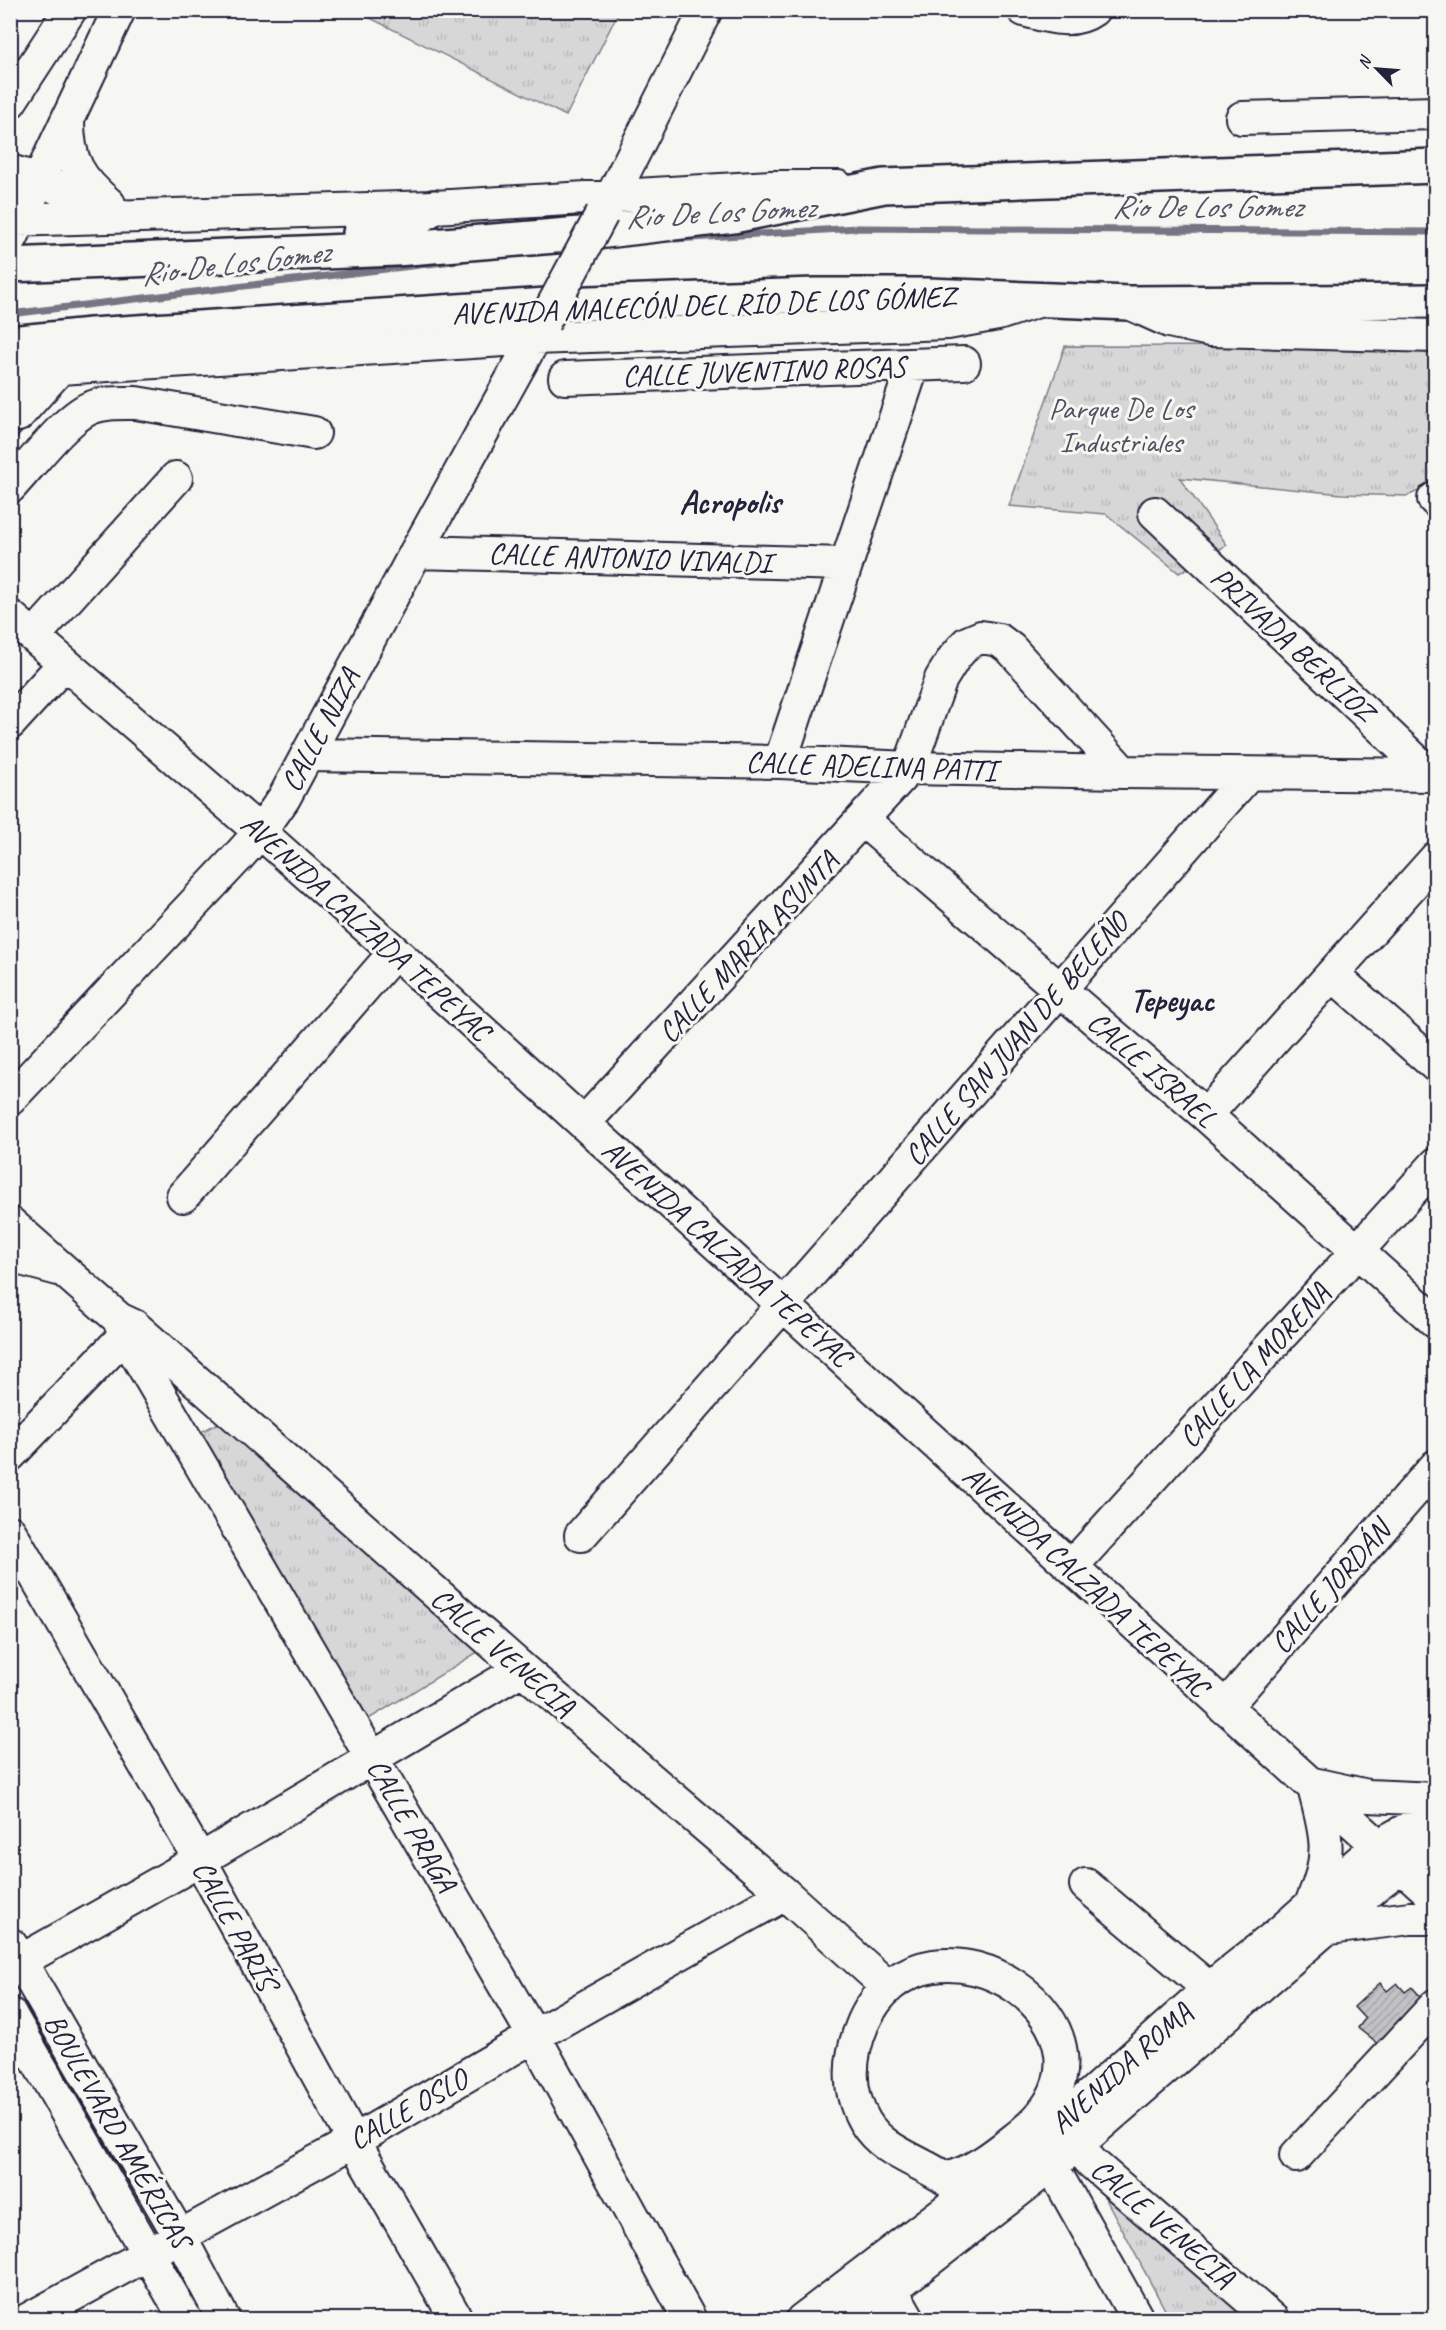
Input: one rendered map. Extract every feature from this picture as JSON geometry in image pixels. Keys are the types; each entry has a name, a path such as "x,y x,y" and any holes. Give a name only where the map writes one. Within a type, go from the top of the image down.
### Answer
{"main road":[{"path":"10,265 396,249 580,234 733,216 884,186 1436,166"},
{"path":"14,233 54,250 337,236 403,225 418,219 434,207"},
{"name":"AVENIDA MALECÓN DEL RÍO DE LOS GÓMEZ","path":"10,343 91,335 562,304 815,295 928,295 1129,303 1436,301"}],"street":[{"path":"15,83 70,10"},
{"path":"14,233 68,122 118,10"},
{"name":"CALLE NIZA","path":"10,1099 260,832 284,798 416,552 607,206 706,10"},
{"path":"1024,10 1055,19 1084,17 1093,10"},
{"path":"1242,118 1436,113"},
{"path":"68,122 68,146 80,175 126,218"},
{"path":"10,171 40,180 126,218"},
{"path":"14,233 126,218 434,207 607,206 771,187 884,186"},
{"name":"CALLE JUVENTINO ROSAS","path":"539,330 948,323 998,315 1038,301"},
{"path":"1129,303 1169,321 1210,330 1436,336"},
{"name":"AVENIDA MALECÓN DEL RÍO DE LOS GÓMEZ","path":"10,376 60,368 539,330"},
{"name":"CALLE JUVENTINO ROSAS","path":"566,378 963,363"},
{"path":"780,762 913,365"},
{"path":"18,415 60,368"},
{"path":"10,487 71,421 89,409 110,403 136,403 314,433"},
{"path":"22,626 176,478"},
{"name":"PRIVADA BERLIOZ","path":"1155,513 1433,775"},
{"name":"CALLE ANTONIO VIVALDI","path":"416,552 845,564"},
{"name":"AVENIDA CALZADA TEPEYAC","path":"22,626 395,952 1072,1566 1224,1708 1313,1784 1388,1856 1436,1898"},
{"name":"CALLE MARÍA ASUNTA","path":"584,1124 864,821 909,768 942,679 954,658 967,643 981,637 999,640 1011,649 1123,772"},
{"path":"10,723 64,664"},
{"name":"CALLE ADELINA PATTI","path":"307,755 780,762 909,768 1123,772 1433,775"},
{"name":"CALLE SAN JUAN DE BELEÑO","path":"581,1535 782,1303 1249,774"},
{"name":"CALLE ISRAEL","path":"864,821 1206,1115 1436,1322"},
{"path":"1206,1115 1332,974 1429,872"},
{"path":"183,1196 395,952"},
{"path":"1332,974 1436,1066"},
{"name":"CALLE LA MORENA","path":"1072,1566 1436,1164"},
{"name":"CALLE VENECIA","path":"10,1223 126,1327 785,1894 887,1986"},
{"path":"10,1256 62,1270"},
{"path":"10,1455 126,1327"},
{"name":"CALLE PRAGA","path":"126,1327 534,2036 690,2319"},
{"name":"CALLE JORDÁN","path":"1224,1708 1436,1466"},
{"name":"CALLE PARÍS","path":"10,1532 200,1860 354,2141 457,2319"},
{"path":"14,1958 200,1860 522,1669"},
{"path":"1436,1799 1368,1796 1313,1784 1326,1834 1327,1858 1320,1916 1436,1918"},
{"name":"AVENIDA ROMA","path":"852,2319 884,2276 964,2198 1059,2126 1234,2011 1320,1916 1436,1812"},
{"name":"AVENIDA ROMA","path":"1388,1856 1436,1840"},
{"path":"1086,1884 1210,1988 1234,2011"},
{"name":"CALLE OSLO","path":"27,2319 354,2141 785,1894"},
{"name":"AVENIDA ROMA","path":"964,2198 1052,2164 1059,2126 1210,1988 1320,1916"},
{"name":"BOULEVARD AMÉRICAS","path":"14,1958 179,2235 224,2319"},
{"path":"964,2198 879,2139 866,2123 853,2092 852,2053 866,2017 887,1986 908,1973 933,1965 954,1964 990,1973 1023,1990 1039,2005 1052,2024 1062,2049 1059,2126"},
{"path":"1296,2156 1436,2005"},
{"name":"BOULEVARD AMÉRICAS","path":"10,2014 186,2319"},
{"name":"CALLE VENECIA","path":"1059,2126 1092,2163 1272,2319"},
{"path":"1052,2164 1138,2319"},
{"path":"884,2276 909,2319"},
{"name":"AVENIDA ROMA","path":"802,2319 884,2276"}],"green space":[{"path":"373,10 619,11 566,116 370,18"},
{"name":"Parque De Los Industriales","path":"1065,346 1435,347 1435,484 1407,496 1342,494 1180,478 1227,545 1179,573 1106,514 1009,506"},
{"path":"226,1419 486,1647 364,1722 201,1432"},
{"path":"1100,2188 1246,2319 1170,2319"}],"building":[{"path":"10,409 28,425 10,445"},
{"path":"1380,1983 1387,1991 1397,1983 1405,1992 1412,1987 1429,2006 1386,2051 1358,2028 1365,2019 1354,2007"}],"waterway":[{"name":"Rio De Los Gomez","path":"675,239 857,228 1436,232"},
{"name":"Rio De Los Gomez","path":"10,314 461,260"}],"district":[{"name":"Acropolis","path":"730,502"},
{"name":"Tepeyac","path":"1172,1000"}]}
